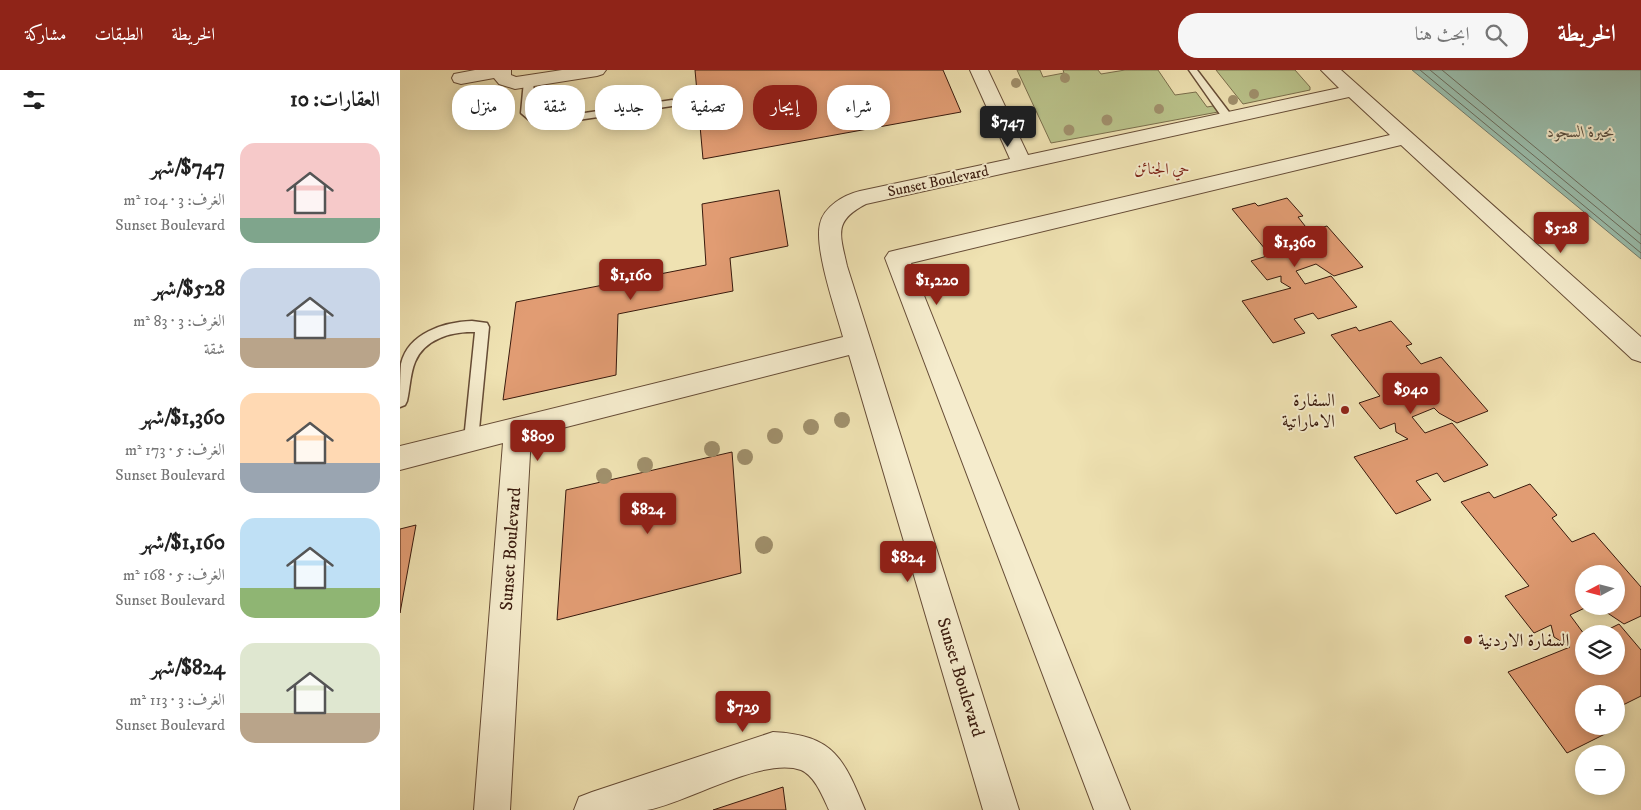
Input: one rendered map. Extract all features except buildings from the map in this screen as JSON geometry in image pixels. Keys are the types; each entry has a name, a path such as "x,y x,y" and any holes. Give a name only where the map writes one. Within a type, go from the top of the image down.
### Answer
{"street":[{"path":"462,78 502,71 502,76 506,80 516,83 597,70"},
{"path":"979,70 1022,163"},
{"path":"1330,70 1641,352"},
{"name":"Sunset Boulevard","path":"1001,810 858,343 830,236 831,221 841,208 860,198 1352,91"},
{"path":"1112,810 897,258 1404,138"},
{"path":"400,458 858,343"},
{"name":"Sunset Boulevard","path":"492,810 518,428"},
{"path":"592,810 772,750 795,750 812,756 826,767 847,810"}],"lane":[{"path":"1192,71 1228,118"},
{"path":"529,82 526,113 534,120 551,121 672,103"},
{"path":"400,402 409,358 417,347 429,337 464,324 482,327 471,440"}],"green space":[{"path":"1017,70 1040,70 1043,77 1064,73 1063,70 1098,70 1101,74 1125,70 1158,70 1175,95 1196,92 1207,107 1213,106 1218,112 1051,143"},
{"path":"1216,70 1295,70 1310,87 1310,90 1243,104"}],"water":[{"name":"بحيرة السجود","path":"1412,70 1641,70 1641,259"}],"place":[{"name":"السفارة الاماراتية","path":"1345,410"},
{"name":"السفارة الاردنية","path":"1468,640"}],"district":[{"name":"حي الجنائن","path":"1162,168"}]}
